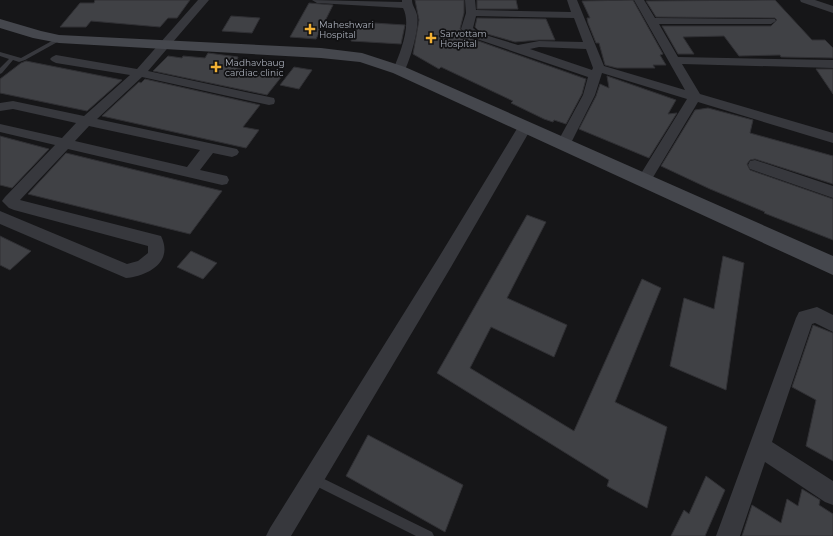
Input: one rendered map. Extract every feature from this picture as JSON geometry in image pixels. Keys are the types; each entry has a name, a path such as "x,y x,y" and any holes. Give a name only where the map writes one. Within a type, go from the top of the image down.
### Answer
{"street":[{"path":"0,217 126,271 132,271 145,267 152,259 158,247 155,241 14,204 10,200 64,142 140,73 204,0"},
{"path":"317,0 407,3 412,15 408,46 399,70"},
{"path":"470,0 471,13 467,29 479,38 597,71 695,96 833,138"},
{"path":"564,143 589,95 597,71 590,46 572,0"},
{"path":"639,0 695,96"},
{"path":"805,0 833,10"},
{"path":"471,13 527,10 577,15"},
{"path":"650,21 771,21"},
{"path":"0,23 38,35 59,39 321,53 362,58 399,70 564,143 833,266"},
{"path":"517,48 539,44 590,46"},
{"path":"56,59 140,73 269,101"},
{"path":"673,60 833,64"},
{"path":"644,180 695,96"},
{"path":"0,107 13,105 232,152"},
{"path":"278,536 445,262 525,127"},
{"path":"0,128 222,180"},
{"path":"190,173 210,148"},
{"path":"754,165 833,192"},
{"path":"728,536 805,318 817,316 833,324"},
{"path":"759,446 833,494"}],"lane":[{"path":"0,54 19,60 29,57 59,39"},
{"path":"0,72 12,58"},
{"path":"313,478 428,536"}],"building":[{"path":"95,0 190,0 177,18 168,18 160,27 91,21 86,27 60,27 80,3 94,3"},
{"path":"415,0 464,0 464,13 460,29 470,38 586,79 582,94 566,124 554,120 553,122 544,119 511,103 513,101 441,67 439,69 413,54 419,20"},
{"path":"477,0 516,0 518,9 477,9"},
{"path":"633,0 663,54 660,55 666,65 653,65 655,68 617,68 605,65 599,43 596,43 588,23 587,18 590,18 582,1"},
{"path":"775,0 812,40 825,40 833,48 833,58 781,57 780,55 739,56 724,36 683,37 694,54 678,54 662,26 771,26 777,20 775,18 656,17 646,1"},
{"path":"309,3 333,5 316,39 290,37"},
{"path":"231,16 260,18 252,33 222,31"},
{"path":"477,18 546,19 555,40 515,42 480,32 475,27"},
{"path":"358,22 405,25 401,44 351,41"},
{"path":"208,53 238,57 237,60 242,61 237,68 282,76 267,95 153,71 168,56 182,58 183,56 205,58"},
{"path":"26,61 122,80 87,111 0,93 0,79 21,63"},
{"path":"294,67 312,70 299,89 280,85"},
{"path":"816,69 833,69 833,94"},
{"path":"607,76 676,100 668,114 677,113 649,158 579,129 596,96 600,84 609,88"},
{"path":"145,79 260,105 243,127 259,130 246,148 102,116 139,82 141,83"},
{"path":"708,108 753,120 750,133 833,156 833,184 755,159 750,160 747,164 750,170 833,199 833,240 764,213 765,212 710,189 661,166 695,110"},
{"path":"0,136 49,149 12,188 0,185"},
{"path":"66,153 222,191 190,234 28,194"},
{"path":"527,215 546,222 507,298 567,325 554,357 491,327 470,368 574,431 642,279 661,288 615,402 667,427 647,508 607,486 609,480 437,373"},
{"path":"0,236 31,251 10,270 0,265"},
{"path":"191,251 217,263 203,279 177,267"},
{"path":"723,256 744,263 726,390 670,366 684,298 714,309"},
{"path":"813,325 833,333 833,461 806,446 816,400 792,387"},
{"path":"368,435 463,485 445,532 346,476"},
{"path":"706,476 725,490 705,536 671,536 684,510 689,514"},
{"path":"802,489 820,500 819,505 833,514 833,536 742,536 752,505 781,523 787,499 798,506"}],"place":[{"name":"Maheshwari Hospital","path":"310,29"},
{"name":"Sarvottam Hospital","path":"431,38"},
{"name":"Madhavbaug cardiac clinic","path":"216,67"}]}
